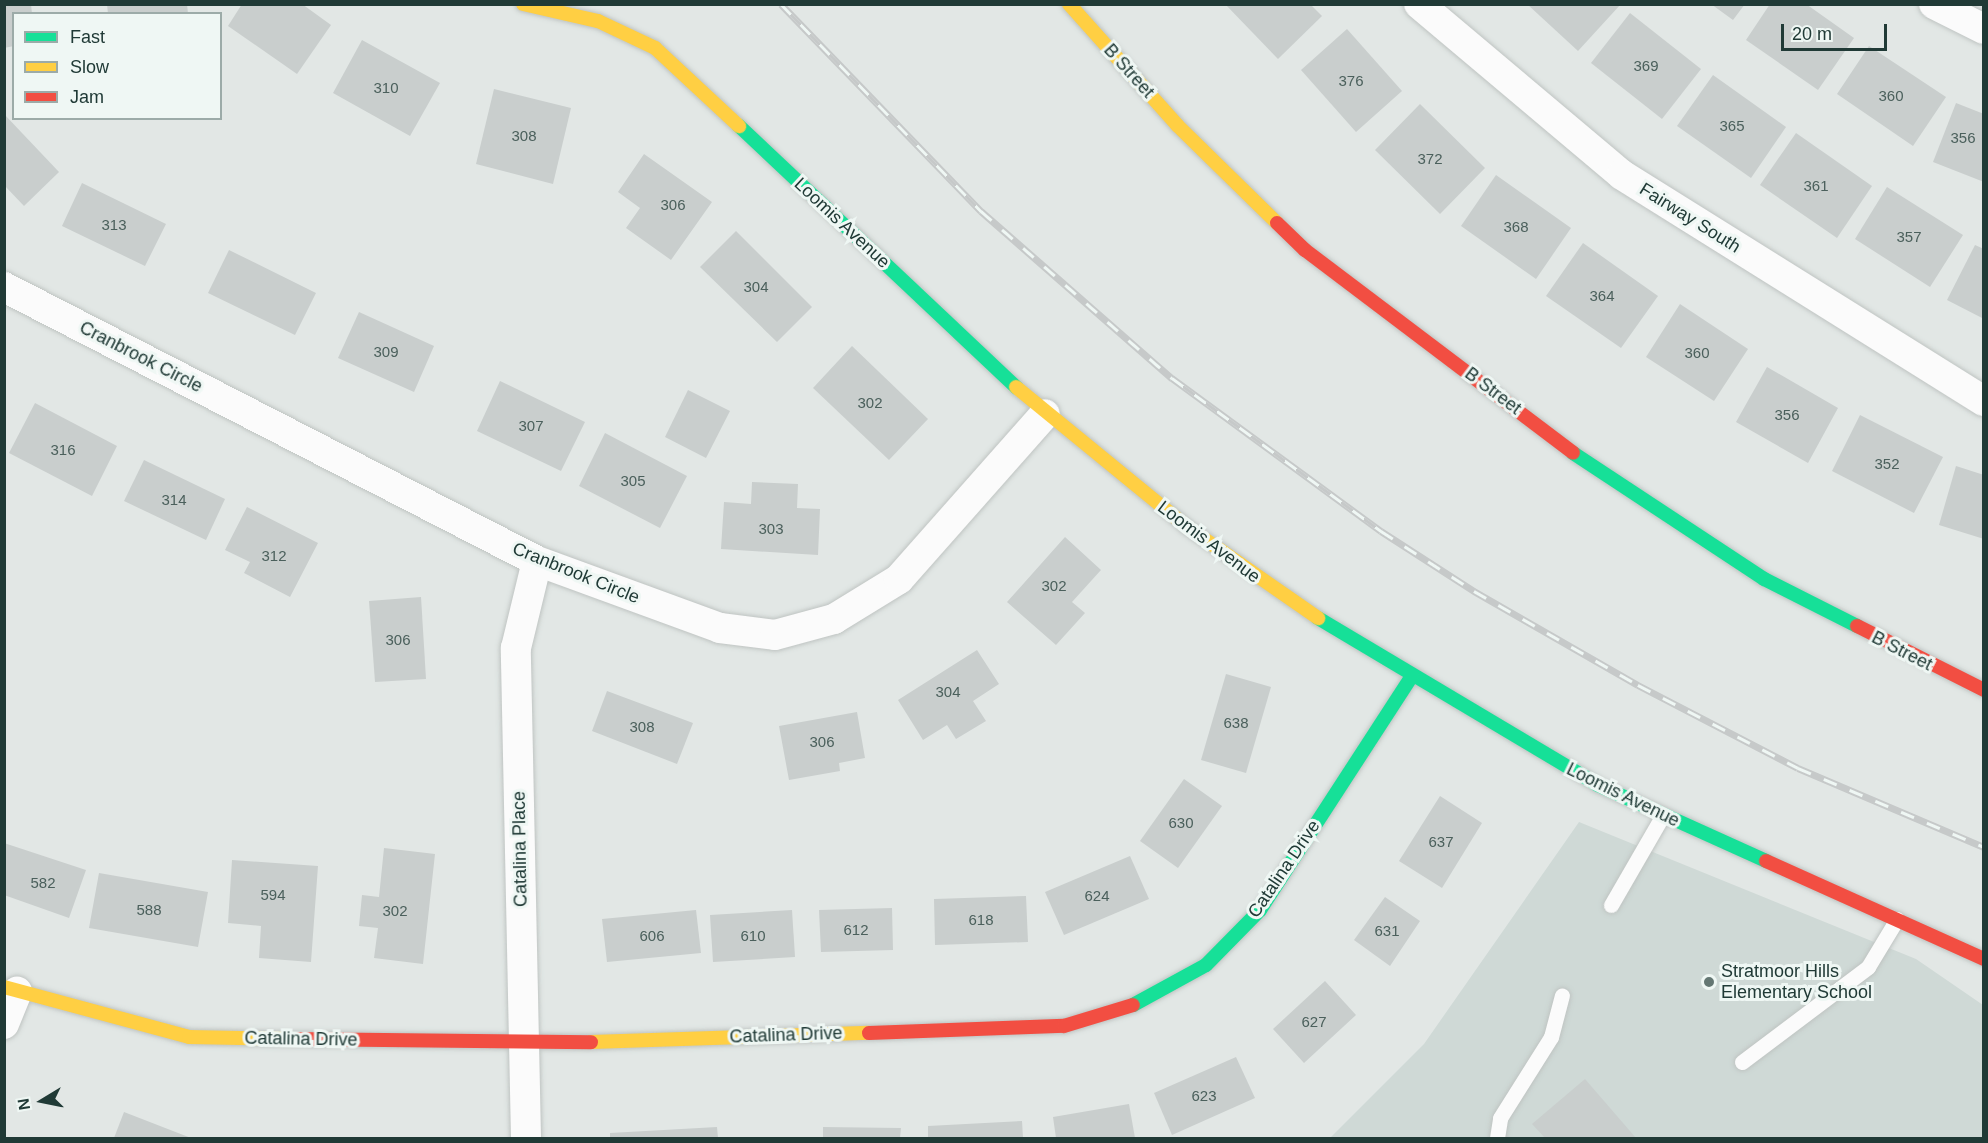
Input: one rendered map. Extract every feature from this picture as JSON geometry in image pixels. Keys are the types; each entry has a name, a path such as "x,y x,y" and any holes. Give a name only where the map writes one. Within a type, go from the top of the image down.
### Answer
{"street":[{"name":"Loomis Avenue","path":"523,4 598,21 655,48 1045,414 1187,527 1292,603 1598,784 1983,959"},
{"name":"B Street","path":"1069,4 1177,125 1305,250 1605,477 1764,579 1983,690"},
{"name":"Fairway South","path":"1419,4 1622,176 1983,400"},
{"path":"1934,4 1983,29"},
{"name":"Cranbrook Circle","path":"4,287 537,561 720,628 775,635 834,619 899,579 1045,414"},
{"name":"Catalina Place","path":"526,1138 516,648 537,561"},
{"name":"Catalina Drive","path":"11,990 189,1037 524,1044 1064,1026 1140,1003 1206,965 1260,910 1412,676"},
{"path":"4,1024 11,990"}],"lane":[{"path":"1611,905 1664,815"},
{"path":"1742,1062 1868,967 1897,919"},
{"path":"1497,1138 1500,1118 1551,1037 1562,995"}],"shaded area":[{"name":"Stratmoor Hills Elementary School","path":"1579,822 1916,959 1983,1005 1983,1138 1330,1138 1424,1044"}],"building":[{"path":"4,4 31,4 32,12 12,12 12,46 4,48"},
{"path":"107,4 187,4 188,12 108,12"},
{"path":"242,4 302,4 331,25 297,74 228,26"},
{"path":"1225,4 1310,4 1322,16 1278,59"},
{"path":"1527,4 1621,4 1578,51"},
{"path":"1711,4 1745,4 1733,20"},
{"path":"1770,4 1806,4 1854,38 1818,90 1746,40"},
{"path":"1630,13 1701,69 1662,119 1591,63"},
{"path":"1347,29 1402,91 1356,132 1301,70"},
{"path":"362,40 440,83 410,136 333,93"},
{"path":"1869,46 1946,97 1913,146 1837,94"},
{"path":"1713,75 1786,127 1751,178 1677,126"},
{"path":"494,89 571,108 553,184 476,164"},
{"path":"1956,103 1984,114 1984,182 1933,162"},
{"path":"1420,104 1485,168 1440,214 1375,150"},
{"path":"4,114 59,172 24,206 4,185"},
{"path":"1796,133 1872,186 1837,238 1760,185"},
{"path":"644,154 712,202 671,260 626,228 640,208 618,192"},
{"path":"1496,175 1571,228 1536,279 1461,226"},
{"path":"82,183 166,224 145,266 62,226"},
{"path":"1887,187 1963,235 1930,287 1855,239"},
{"path":"736,231 812,307 777,342 700,267"},
{"path":"1583,243 1658,296 1621,348 1546,296"},
{"path":"1975,245 1984,249 1984,319 1947,300"},
{"path":"229,250 316,293 295,335 208,293"},
{"path":"1680,304 1748,349 1714,401 1646,357"},
{"path":"359,312 434,346 414,392 338,358"},
{"path":"852,346 928,419 889,460 813,388"},
{"path":"1767,367 1838,408 1808,463 1736,422"},
{"path":"500,381 585,422 561,471 477,431"},
{"path":"688,390 730,411 706,458 665,437"},
{"path":"35,403 117,446 92,496 9,453"},
{"path":"1860,415 1943,457 1914,513 1832,471"},
{"path":"605,433 687,476 660,528 579,486"},
{"path":"144,460 225,499 206,540 124,501"},
{"path":"1956,466 1984,475 1984,539 1939,525"},
{"path":"752,482 798,484 797,508 820,509 818,555 721,549 724,502 751,504"},
{"path":"247,507 318,543 290,597 244,573 250,562 225,550"},
{"path":"1065,537 1101,570 1072,602 1085,613 1056,645 1007,602"},
{"path":"421,597 426,679 375,682 369,601"},
{"path":"977,650 999,684 973,701 986,721 956,739 947,725 923,740 898,700"},
{"path":"1226,674 1271,687 1246,773 1201,760"},
{"path":"607,691 693,723 677,764 592,731"},
{"path":"857,712 865,758 839,763 840,771 789,780 779,726"},
{"path":"1184,779 1222,806 1178,868 1140,841"},
{"path":"1440,796 1482,823 1442,888 1399,861"},
{"path":"4,843 86,870 69,918 4,895"},
{"path":"384,848 435,854 423,964 374,958 378,928 359,926 362,895 379,897"},
{"path":"1130,856 1149,899 1064,935 1045,892"},
{"path":"232,860 318,866 311,962 259,958 261,926 228,923"},
{"path":"99,873 208,892 198,947 89,928"},
{"path":"1026,896 1028,942 935,945 934,899"},
{"path":"1385,897 1420,921 1390,966 1354,940"},
{"path":"892,908 893,950 821,952 819,910"},
{"path":"696,910 701,953 607,962 602,919"},
{"path":"792,910 795,957 713,962 710,915"},
{"path":"1325,981 1356,1015 1304,1063 1273,1029"},
{"path":"1236,1057 1255,1098 1172,1135 1154,1093"},
{"path":"1585,1079 1636,1138 1545,1138 1532,1124"},
{"path":"1129,1104 1135,1138 1056,1138 1053,1117"},
{"path":"124,1112 191,1138 114,1138"},
{"path":"1022,1121 1023,1138 928,1138 928,1126"},
{"path":"717,1127 718,1138 610,1138 610,1133"},
{"path":"823,1127 901,1128 900,1138 823,1138"}],"railway":[{"path":"781,4 981,211 1172,378 1381,531 1474,591 1638,685 1798,768 1984,847"}],"traffic: fast":[{"path":"739,126 1016,387"},
{"path":"1573,453 1764,579 1857,626"},
{"path":"1318,618 1598,785 1766,861"},
{"path":"1133,1005 1206,965 1260,910 1412,676"}],"traffic: slow":[{"path":"523,4 598,21 655,48 739,126"},
{"path":"1069,4 1177,125 1277,223"},
{"path":"1016,387 1187,527 1318,618"},
{"path":"4,987 189,1037 292,1039"},
{"path":"591,1042 869,1033"}],"traffic: jam":[{"path":"1277,223 1305,250 1573,453"},
{"path":"1857,626 1984,690"},
{"path":"1766,861 1984,959"},
{"path":"869,1033 1064,1026 1133,1005"},
{"path":"292,1039 591,1042"}],"place":[{"name":"Stratmoor Hills Elementary School","path":"1709,982"}]}
